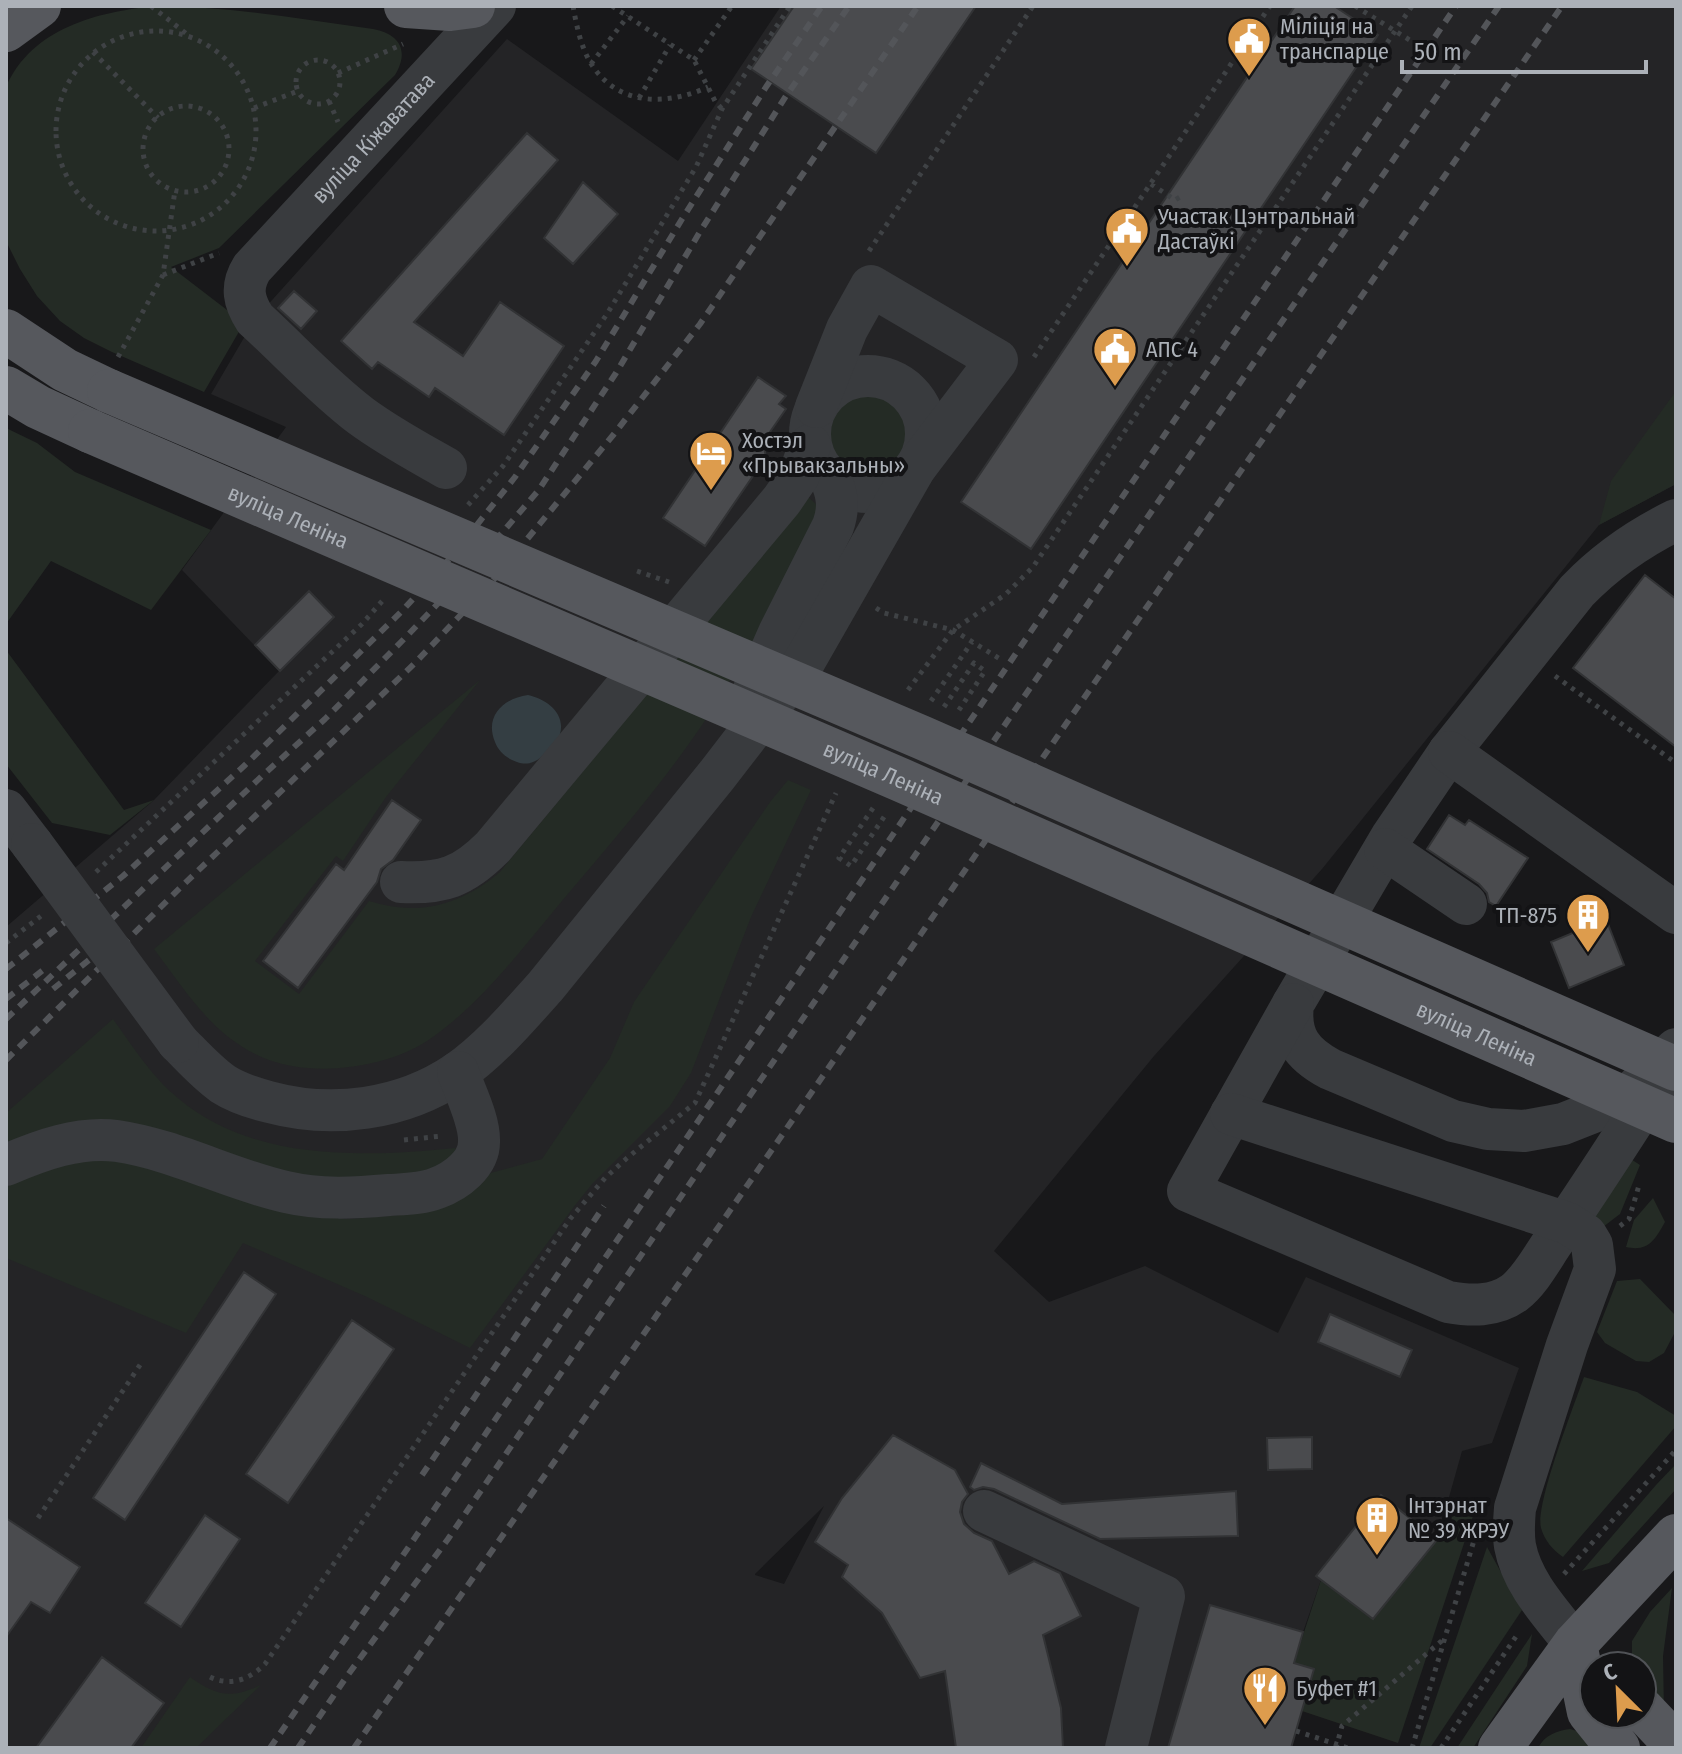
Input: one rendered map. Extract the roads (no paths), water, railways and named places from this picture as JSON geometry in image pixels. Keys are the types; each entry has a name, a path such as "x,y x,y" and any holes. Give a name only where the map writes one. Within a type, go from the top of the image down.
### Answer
{"main road":[{"path":"6,30 39,6"},
{"path":"405,25 450,9 473,6"},
{"name":"вуліца Леніна","path":"12,332 65,370 112,376 923,738 1676,1069"},
{"name":"вуліца Леніна","path":"6,388 90,431 887,774 1676,1121"},
{"path":"1591,1650 1676,1536"},
{"path":"1500,1748 1578,1665"},
{"path":"1658,1726 1676,1745"},
{"path":"1604,1730 1618,1748"}],"street":[{"name":"вуліца Кіжаватава","path":"446,468 360,415 255,319 244,298 244,286 252,268 495,6"},
{"path":"401,882 432,882 464,872 493,847 698,580 792,488 819,444 847,329 871,286 1012,363 902,482 885,490 866,493 848,489 819,444"},
{"path":"6,810 178,1042 224,1084 249,1097 282,1106 316,1110 350,1111 423,1092 458,1072 545,987 717,775 812,651 924,451 927,432 923,414 913,397 899,384 881,377 862,376 844,381 828,392 819,444 838,499 837,516 779,633 717,775"},
{"path":"1676,520 1624,551 1577,591 1449,752 1385,849 1188,1191 1448,1302 1472,1306 1495,1303 1514,1292 1529,1277 1676,1056"},
{"path":"1449,752 1676,913"},
{"path":"1385,849 1466,904"},
{"path":"1293,1004 1291,1019 1295,1034 1313,1060 1453,1121 1488,1129 1524,1131 1563,1124 1596,1111 1631,1093 1676,1049"},
{"path":"6,1165 38,1151 75,1142 114,1140 155,1148 288,1192 329,1198 414,1194 452,1181 476,1157 480,1144 479,1131 458,1072"},
{"path":"1231,1114 1567,1223 1586,1235 1592,1245 1595,1269 1567,1345 1515,1508 1515,1544 1521,1566 1531,1586 1583,1650"},
{"path":"984,1511 1164,1596 1126,1748"}],"railway":[{"path":"6,969 123,876 244,766 402,611 453,555 515,477 596,361 766,87 822,6"},
{"path":"6,1019 325,719 470,570 538,491 616,373 786,96 849,6"},
{"path":"6,1060 414,664 490,584 700,324 918,6"},
{"path":"270,1748 1456,6"},
{"path":"298,1748 448,1539 1499,6"},
{"path":"354,1748 722,1222 1562,6"},
{"path":"53,989 115,939"},
{"path":"6,999 47,967"},
{"path":"422,1475 604,1206"}],"place":[{"name":"Міліція на транспарце","path":"1249,78"},
{"name":"Участак Цэнтральнай Дастаўкі","path":"1127,268"},
{"name":"АПС 4","path":"1115,388"},
{"name":"Хостэл «Прывакзальны»","path":"711,492"},
{"name":"ТП-875","path":"1588,954"},
{"name":"Інтэрнат № 39 ЖРЭУ","path":"1377,1557"},
{"name":"Буфет #1","path":"1265,1727"}]}
